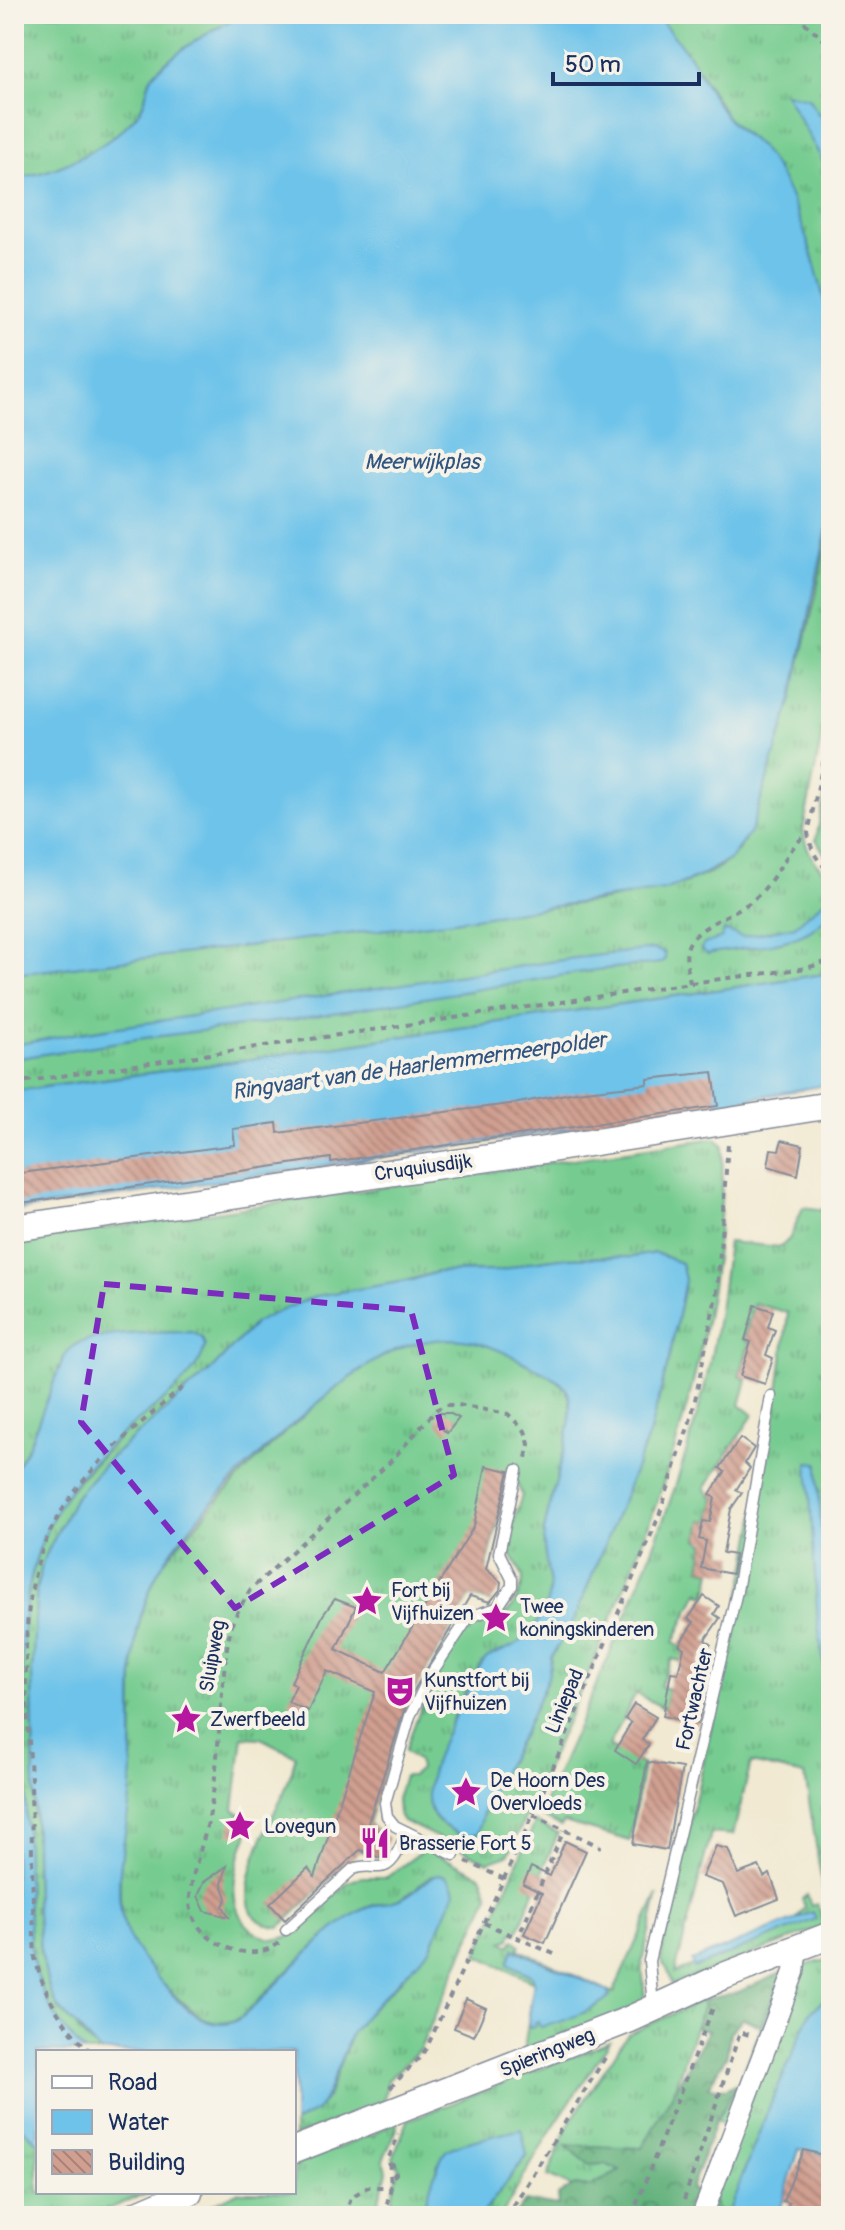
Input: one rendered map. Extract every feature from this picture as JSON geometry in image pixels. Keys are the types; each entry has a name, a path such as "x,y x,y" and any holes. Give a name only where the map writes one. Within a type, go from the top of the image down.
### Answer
{"street":[{"name":"Cruquiusdijk","path":"14,1228 831,1105"},
{"name":"Spieringweg","path":"296,2149 628,2020 724,1976 831,1935"},
{"path":"702,2216 794,1972 797,1946"},
{"path":"133,2216 184,2194"}],"lane":[{"name":"Fortwachter","path":"653,2008 649,1961 737,1591 771,1396"},
{"path":"454,1855 391,1822 385,1803 418,1697 464,1623 474,1614 497,1608 509,1592 512,1579 499,1553 517,1470"},
{"path":"286,1930 353,1869 364,1865 382,1867 391,1862 407,1832"}],"path":[{"path":"795,14 831,46"},
{"path":"831,726 808,833 818,862 831,873"},
{"path":"690,983 686,958 688,944 698,933 763,891 777,876 798,841 808,833"},
{"path":"14,1083 807,968 831,960"},
{"name":"Liniepad","path":"391,2187 391,2178 396,2174 396,2169 389,2164 389,2157 401,2130 389,2089 427,2047 533,1815 647,1549 692,1415 717,1291 727,1158 726,1121"},
{"path":"89,2050 55,2011 41,1982 35,1958 27,1696 33,1584 39,1558 72,1494 118,1443 187,1384"},
{"name":"Sluipweg","path":"286,1930 273,1948 243,1953 225,1948 213,1940 198,1923 190,1904 211,1808 228,1641 241,1603 270,1571 407,1445 437,1409 458,1405 508,1414 525,1431 529,1444 525,1460 517,1470"},
{"path":"533,1815 601,1847"},
{"path":"518,1938 564,1830"},
{"path":"454,1855 504,1879"},
{"path":"484,1923 554,1954"},
{"path":"632,2216 724,1976"},
{"path":"507,2216 628,2020"},
{"path":"684,2200 740,2032 766,2041"},
{"path":"345,2216 351,2197 368,2187 391,2187 384,2216"}],"highlighted area":[{"path":"104,1284 411,1310 454,1475 235,1608 81,1422"}],"green space":[{"path":"14,14 243,14 187,46 156,71 140,110 116,135 66,164 14,178"},
{"path":"655,14 831,14 831,333 805,236 764,151 729,120 691,58"},
{"path":"831,508 831,690 803,830 812,857 831,878 831,973 14,1091 14,974 592,902 684,883 718,868 739,849 759,805 806,640"},
{"path":"831,764 831,860 816,839"},
{"path":"715,1138 723,1145 719,1228 709,1307 693,1384 671,1459 617,1606 508,1855 488,1862 403,1821 398,1813 397,1799 404,1776 412,1776 420,1769 418,1761 405,1751 422,1705 445,1660 471,1627 506,1614 521,1588 522,1574 506,1545 522,1495 511,1469 486,1569 490,1602 470,1596 407,1702 368,1823 387,1838 378,1857 359,1850 280,1927 260,1921 250,1908 248,1891 259,1847 286,1788 296,1756 261,1738 243,1737 234,1809 246,1819 249,1827 234,1886 241,1918 259,1934 276,1939 294,1934 348,1882 362,1877 387,1877 425,1849 481,1875 489,1895 420,2049 388,2080 383,2103 296,2136 296,2122 317,2110 327,2097 352,2032 402,1979 447,1878 429,1878 400,1899 369,1907 348,1918 242,2016 233,2020 217,2023 202,2018 165,1986 134,1949 125,1928 120,1891 132,1765 135,1649 138,1626 157,1575 167,1558 212,1506 284,1434 348,1379 405,1346 446,1338 478,1342 563,1385 570,1401 570,1417 544,1534 551,1585 548,1603 542,1618 528,1636 487,1658 480,1667 452,1721 430,1780 430,1804 439,1822 465,1837 478,1833 486,1802 524,1732 548,1677 551,1657 574,1620 649,1435 685,1280 681,1263 655,1253 633,1257 560,1258 500,1271 437,1272 254,1324 212,1369 107,1461 74,1499 43,1561 37,1586 32,1673 36,1902 40,1949 78,2031 98,2050 83,2050 50,2007 31,1953 22,1680 25,1613 40,1547 61,1503 132,1421 192,1332 150,1333 63,1359 29,1445 14,1471 14,1242"},
{"path":"831,1182 831,1907 823,1890 805,1775 751,1763 733,1835 711,1833 675,1973 815,1919 813,1912 797,1918 805,1907 802,1899 807,1895 811,1906 817,1904 825,1926 672,1985 668,1970 661,1961 663,1945 745,1575 779,1384 788,1313 754,1303 744,1340 750,1342 739,1376 747,1380 740,1405 753,1415 705,1488 714,1499 709,1522 702,1521 698,1539 705,1543 700,1568 712,1571 707,1596 698,1592 674,1642 686,1650 685,1662 672,1659 660,1686 668,1689 665,1709 636,1693 609,1746 643,1765 630,1841 564,1822 561,1826 539,1815 609,1657 672,1496 709,1367 728,1242 781,1247 790,1238 803,1207 826,1210"},
{"path":"535,1822 558,1833 517,1933 512,1932 510,1939 503,1942 510,1946 514,1940 520,1945 518,1949 613,1993 658,1894 642,1962 645,2004 524,2049 534,1982 477,1955"},
{"path":"831,1959 831,1993 810,2013 727,2216 721,2216 713,2201 737,2131 716,2120 739,2082 775,1993 790,1969"},
{"path":"790,1969 760,2026 743,2018 730,2032 727,2055 708,2087 726,2089 739,2082 716,2120 691,2189 713,2201 721,2216 514,2216 525,2201 559,2206 558,2195 575,2185 589,2187 620,2171 605,2164 590,2165 565,2145 642,2148 708,2031 696,2028 705,1999 736,1993"},
{"path":"705,1999 631,2215 548,2176 567,2127 628,2034"},
{"path":"610,2042 551,2130 501,2216 481,2216 527,2156 438,2163 420,2216 388,2216 399,2168 393,2158 408,2120"},
{"path":"14,2120 36,2140 36,2194 146,2194 90,2216 14,2216"},
{"path":"397,2122 383,2162 387,2172 374,2216 217,2216 209,2206 234,2194 296,2194 296,2165 371,2134 373,2137 376,2132"}],"water":[{"name":"Meerwijkplas","path":"243,14 261,14 269,23 290,14 655,14 678,40 723,113 762,149 789,193 807,240 831,333 831,508 792,699 751,831 730,859 696,878 664,890 447,922 14,974 14,178 66,164 116,135 140,110 156,71 187,46"},
{"path":"785,93 808,98 831,133 831,176"},
{"path":"826,899 831,902 825,917 798,937 707,954 701,949 704,944 722,938 723,932 727,931 742,937 795,926"},
{"path":"653,949 665,953 661,963 596,970 290,1020 137,1039 14,1059 14,1045 73,1034 575,958"},
{"name":"Ringvaart van de Haarlemmermeerpolder","path":"831,973 831,1084 620,1122 14,1211 14,1091"},
{"path":"655,1253 681,1263 685,1280 649,1435 574,1620 551,1657 548,1677 524,1732 486,1802 478,1833 465,1837 436,1819 430,1809 429,1781 447,1731 482,1664 527,1636 547,1602 549,1582 544,1533 570,1418 567,1390 561,1383 494,1348 458,1340 418,1343 371,1363 301,1417 227,1487 169,1554 154,1580 142,1613 133,1670 131,1788 120,1875 120,1909 136,1949 171,1993 206,2021 223,2024 238,2020 340,1924 370,1907 403,1898 427,1880 446,1876 455,1892 430,1949 352,2032 323,2103 296,2122 296,2050 98,2050 57,2006 50,1993 40,1949 36,1902 32,1673 37,1586 43,1561 74,1499 107,1461 212,1369 254,1324 270,1315 316,1296 412,1280 437,1272 500,1271 560,1258 633,1257"},
{"path":"192,1332 202,1338 205,1346 193,1371 183,1383 103,1451 73,1485 52,1519 37,1554 28,1591 22,1667 31,1953 50,2007 83,2050 36,2050 36,2140 14,2120 14,1471 29,1445 63,1359 71,1348 94,1338"},
{"path":"808,1462 818,1463 831,1712 818,1625"},
{"path":"813,1912 816,1919 694,1968 692,1961"},
{"path":"514,1949 606,1990 610,1996 595,2007 567,2019 540,2027 538,2022 530,2027 534,1982 532,1976 508,1963"},
{"path":"831,1993 831,2155 799,2150 778,2216 727,2216 810,2013"},
{"path":"521,2129 527,2155 481,2216 420,2216 447,2150"}],"building":[{"path":"713,1072 718,1106 14,1204 14,1174 235,1145 233,1129 277,1123 278,1133 518,1103 576,1092 648,1084 648,1079"},
{"path":"782,1140 803,1145 798,1175 768,1166 771,1149 779,1150"},
{"path":"755,1305 773,1311 768,1327 775,1330 766,1355 773,1358 765,1384 740,1376 751,1342 745,1340"},
{"path":"438,1413 449,1413 459,1418 447,1433 437,1424"},
{"path":"740,1438 754,1448 745,1463 750,1468 736,1490 742,1493 731,1509 723,1553 735,1555 732,1574 701,1568 706,1541 699,1539 703,1521 710,1522 715,1498 710,1494 725,1472 720,1468"},
{"path":"486,1466 509,1471 486,1569 501,1582 500,1590 490,1602 470,1596 407,1702 368,1823 389,1838 380,1858 360,1850 285,1920 270,1904 308,1868 315,1877 375,1692 327,1671 308,1711 288,1702 296,1685 291,1682 323,1615 335,1599 356,1607 336,1649 385,1672 474,1526"},
{"path":"704,1596 719,1606 714,1614 720,1618 705,1640 711,1644 700,1659 691,1703 702,1705 697,1724 663,1716 671,1672 678,1673 684,1648 679,1645 694,1622 688,1619"},
{"path":"634,1704 656,1717 642,1740 649,1744 636,1764 615,1750 631,1723 625,1719"},
{"path":"647,1762 682,1768 667,1850 633,1844"},
{"path":"236,1819 243,1820 247,1831 241,1835 230,1835 231,1823"},
{"path":"565,1841 586,1851 545,1943 524,1934 542,1893 523,1884 531,1867 550,1876"},
{"path":"716,1846 728,1849 738,1874 759,1866 764,1877 770,1874 779,1899 736,1916 723,1884 702,1877"},
{"path":"227,1866 222,1884 227,1898 223,1906 229,1917 205,1911 198,1896 204,1882"},
{"path":"466,1999 486,2008 474,2036 454,2028"},
{"path":"804,2150 831,2157 831,2216 785,2216 789,2203 783,2201"}],"place":[{"name":"Fort bij Vijfhuizen","path":"367,1601"},
{"name":"Twee koningskinderen","path":"496,1618"},
{"name":"Kunstfort bij Vijfhuizen","path":"400,1691"},
{"name":"Zwerfbeeld","path":"186,1719"},
{"name":"De Hoorn Des Overvloeds","path":"466,1792"},
{"name":"Lovegun","path":"240,1826"},
{"name":"Brasserie Fort 5","path":"375,1843"}]}
